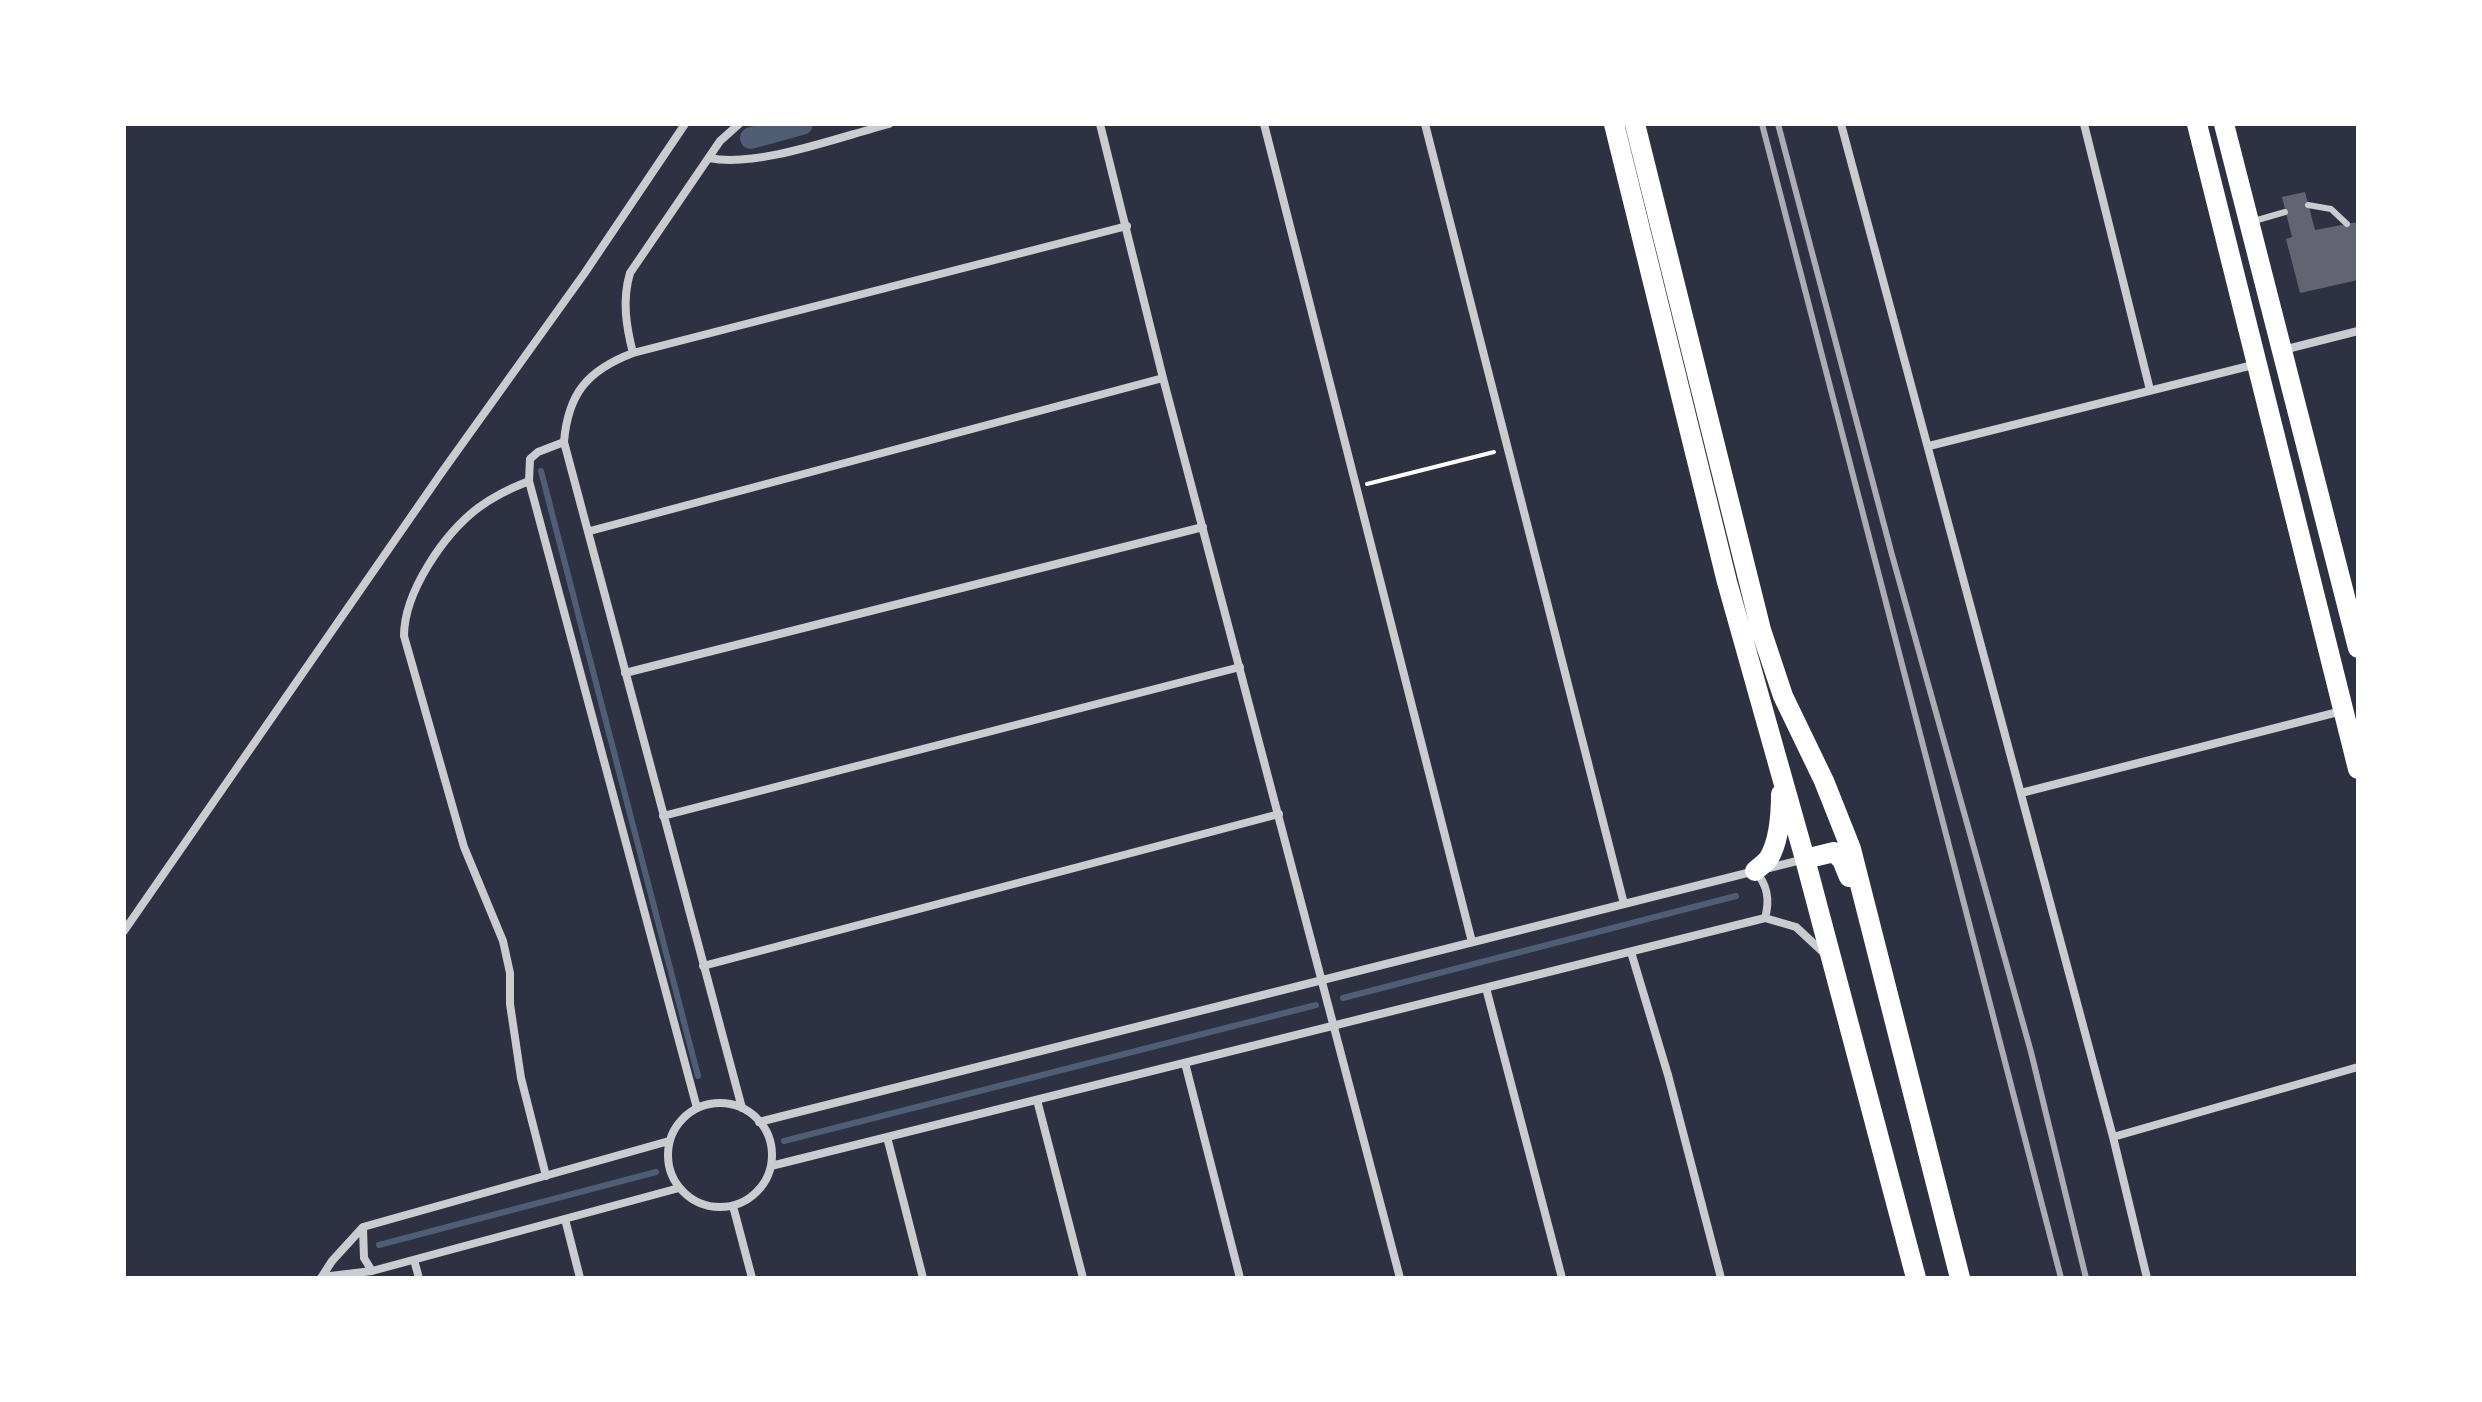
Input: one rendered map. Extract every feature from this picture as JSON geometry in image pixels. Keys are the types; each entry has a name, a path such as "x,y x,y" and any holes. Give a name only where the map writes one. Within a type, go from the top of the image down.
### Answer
{"main road":[{"path":"1614,124 1727,582 1805,859 1916,1278"},
{"path":"1635,124 1761,630 1783,696 1824,781 1851,849 1960,1278"},
{"path":"2197,124 2358,769"},
{"path":"2224,124 2358,648"},
{"path":"1755,871 1769,859 1774,845 1781,807 1780,774"},
{"path":"1805,859 1830,851 1842,860 1876,948"}],"street":[{"path":"124,931 433,484 584,274 685,124"},
{"path":"633,353 626,313 630,273 720,141 739,124"},
{"path":"709,158 730,162 760,158 889,124"},
{"path":"1100,124 1163,378 1400,1278"},
{"path":"1264,124 1472,942"},
{"path":"1425,124 1624,904"},
{"path":"1841,124 2113,1137 2147,1278"},
{"path":"2084,124 2150,390"},
{"path":"742,1108 564,442 568,414 592,373 608,362 633,353 1127,226"},
{"path":"2283,351 2358,331"},
{"path":"1929,446 2257,364"},
{"path":"590,531 1163,378"},
{"path":"564,442 538,452 530,459 529,481 697,1108"},
{"path":"529,481 493,497 464,521 436,556 409,601 404,618 404,636 464,847 503,941 510,973 510,1004 521,1078 546,1176"},
{"path":"625,673 1203,527"},
{"path":"663,816 1240,667"},
{"path":"2021,793 2343,710"},
{"path":"703,966 1279,814"},
{"path":"759,1122 1805,859"},
{"path":"1755,871 1767,888 1765,918"},
{"path":"771,1166 1765,918 1796,927 1832,961"},
{"path":"1631,952 1668,1075 1721,1278"},
{"path":"1486,988 1562,1278"},
{"path":"1185,1063 1240,1278"},
{"path":"2113,1137 2358,1067"},
{"path":"1037,1100 1083,1278"},
{"path":"712,1103 742,1108 759,1122 772,1148 771,1166 764,1183 756,1193 733,1206 715,1208 697,1202 679,1188 669,1168 669,1141 675,1127 697,1108 712,1103"},
{"path":"887,1137 923,1278"},
{"path":"321,1277 363,1227 669,1141"},
{"path":"321,1277 372,1271 679,1188"},
{"path":"733,1206 752,1278"},
{"path":"565,1219 580,1278"},
{"path":"363,1227 364,1258 372,1271"},
{"path":"414,1260 419,1278"}],"lane":[{"path":"2308,205 2331,209 2347,224"},
{"path":"2249,222 2285,212"}],"path":[{"path":"1357,487 1508,449"}],"building":[{"path":"2305,192 2315,230 2358,222 2358,280 2300,293 2286,239 2292,237 2282,197"}],"waterway":[{"path":"751,138 802,124"},
{"path":"541,471 698,1076"},
{"path":"1343,998 1736,896"},
{"path":"784,1141 1316,1005"},
{"path":"379,1245 656,1172"}],"railway":[{"path":"1762,124 2061,1278"},
{"path":"1778,124 1892,555 2031,1052 2086,1278"}]}
